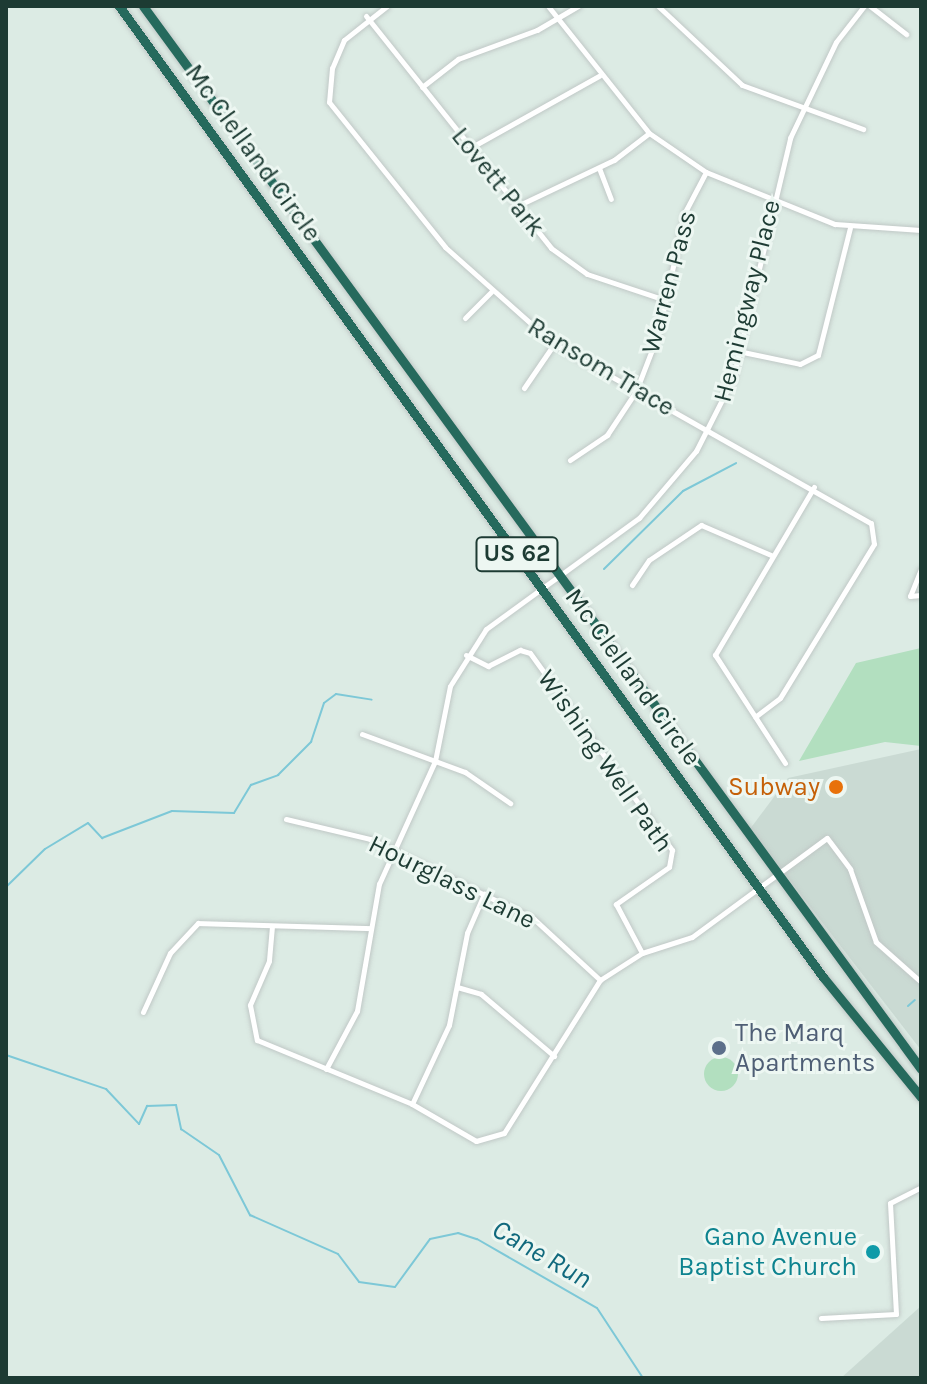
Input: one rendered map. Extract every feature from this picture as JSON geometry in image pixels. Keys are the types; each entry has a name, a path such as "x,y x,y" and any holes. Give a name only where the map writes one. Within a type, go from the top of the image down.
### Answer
{"highway":[{"name":"Mc Clelland Circle","path":"119,6 759,888 921,1097"},
{"name":"Mc Clelland Circle","path":"143,6 775,876 921,1069"}],"street":[{"path":"366,16 387,6"},
{"path":"548,6 599,76 649,133 706,172 773,201 850,228 921,230"},
{"path":"422,87 458,59 558,18 578,6"},
{"path":"658,6 742,85 863,129"},
{"name":"Hemingway Place","path":"466,655 540,587 639,518 708,430 738,351 773,201 802,108 864,6"},
{"path":"870,6 906,34"},
{"name":"Lovett Park","path":"366,16 515,207 587,274 665,300"},
{"name":"Ransom Trace","path":"366,16 332,68 329,102 491,292 554,344 814,487 871,523 874,544 780,698 755,717"},
{"path":"470,148 599,76"},
{"path":"515,207 599,168 649,133"},
{"path":"599,168 611,199"},
{"name":"Warren Pass","path":"570,460 607,435 636,391 665,300 685,212 706,172"},
{"path":"738,351 800,364 818,355 850,228"},
{"path":"465,318 491,292"},
{"path":"524,388 554,344"},
{"path":"785,763 715,655 771,555 814,487"},
{"path":"632,585 649,560 701,525 771,555"},
{"path":"921,569 910,596 921,595"},
{"name":"Wishing Well Path","path":"466,655 488,666 520,650 530,653 672,850 669,867 616,904 642,953"},
{"path":"326,1069 357,1011 371,928 395,850 435,761 450,686 466,655"},
{"path":"362,734 435,761 510,803"},
{"name":"Hourglass Lane","path":"286,819 395,850 534,919 600,980"},
{"path":"272,926 249,1023 257,1040 412,1104 476,1141 504,1133 600,980 642,953 692,937 827,838 850,869 876,942 921,982"},
{"path":"412,1104 449,1025 484,894"},
{"path":"143,1012 148,989 190,928 371,928"},
{"path":"457,987 481,994 554,1056"},
{"path":"821,1318 896,1314 890,1203 921,1187"}],"shaded area":[{"path":"921,749 921,1050 750,829 788,778"},
{"path":"921,1306 921,1378 841,1378"}],"green space":[{"path":"921,648 921,746 885,742 799,761 856,663"},
{"path":"721,1057 733,1062 738,1074 733,1086 721,1091 709,1086 704,1074 709,1062"}],"waterway":[{"path":"604,569 683,491 736,463"},
{"path":"6,887 45,849 88,823 102,838 172,811 234,813 251,785 278,775 311,742 324,703 336,694 372,700"},
{"path":"908,1006 915,1000"},
{"name":"Cane Run","path":"6,1055 106,1089 139,1124 147,1106 176,1105 181,1129 219,1155 250,1215 338,1254 359,1282 395,1287 430,1239 458,1233 477,1239 597,1308 643,1378"}],"place":[{"name":"Subway","path":"836,787"},
{"name":"The Marq Apartments","path":"719,1048"},
{"name":"Gano Avenue Baptist Church","path":"873,1252"}]}
